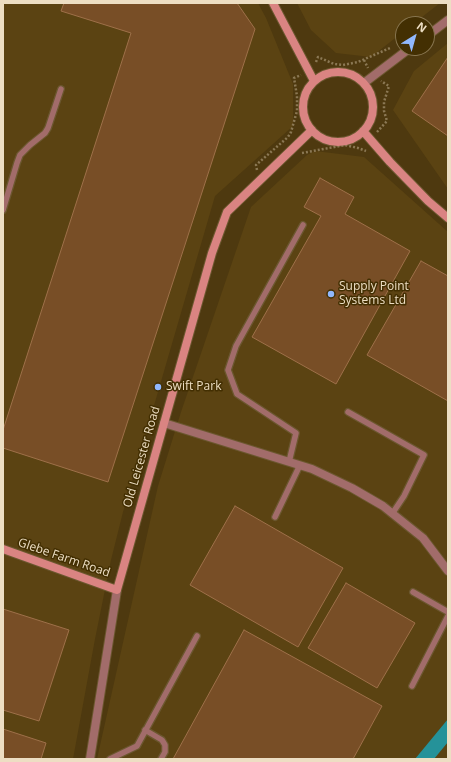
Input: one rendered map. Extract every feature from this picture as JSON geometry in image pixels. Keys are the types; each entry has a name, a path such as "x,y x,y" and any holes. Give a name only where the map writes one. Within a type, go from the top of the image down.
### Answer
{"street":[{"path":"273,3 314,81"},
{"path":"435,30 448,20"},
{"path":"364,82 399,56"},
{"path":"334,72 344,72 355,76 364,82 370,91 373,102 373,112 370,122 363,131 354,138 343,142 332,141 321,137 312,130 306,121 303,110 304,99 308,89 314,81 323,75 334,72"},
{"name":"Old Leicester Road","path":"90,759 117,590 212,253 227,212 312,130"},
{"path":"363,131 428,201 448,218"},
{"path":"164,423 312,469 352,488 383,506 423,538 448,571"},
{"name":"Glebe Farm Road","path":"3,550 117,590"}],"lane":[{"path":"3,210 20,155 30,144 45,133 61,88"},
{"path":"289,462 296,433 236,394 228,370 236,346 303,225"},
{"path":"348,412 424,455 404,496 392,514"},
{"path":"275,517 300,466"},
{"path":"413,592 448,612"},
{"path":"412,686 448,616"},
{"path":"110,759 137,746 198,636"},
{"path":"145,730 162,740 165,744 165,752 161,759"}],"path":[{"path":"318,56 334,64 343,65 358,62 386,51 392,47"},
{"path":"288,137 293,128 296,111 297,96 294,78"},
{"path":"387,121 384,112 384,102 389,86"},
{"path":"311,152 345,145 366,151"}],"shaded area":[{"path":"3,3 258,3 266,18 293,84 293,126 215,196 123,512 111,560 95,639 73,759 3,759"},
{"path":"297,3 440,3 423,16 395,16 395,38 371,57 336,53 311,30"},
{"path":"448,43 448,189 393,110 414,71 432,56 435,56 435,54"},
{"name":"Swift Park","path":"315,151 364,157 448,232 448,759 97,759 158,486 181,412 251,207 307,155"}],"water":[{"path":"448,719 448,742 434,759 415,759"}],"building":[{"path":"64,3 237,3 255,29 108,482 3,448 3,430 131,33 61,11"},
{"path":"448,57 448,136 412,111"},
{"name":"Supply Point Systems Ltd","path":"320,178 354,197 345,214 410,251 336,384 252,337 321,216 304,207"},
{"path":"421,261 448,276 448,401 367,355"},
{"path":"235,506 343,568 298,647 190,585"},
{"path":"346,583 415,623 377,688 308,648"},
{"path":"3,609 69,630 39,721 3,710"},
{"path":"244,630 382,706 353,759 173,759"},
{"path":"3,729 46,743 41,759 3,759"}],"place":[{"name":"Supply Point Systems Ltd","path":"331,294"},
{"name":"Swift Park","path":"158,387"}]}
